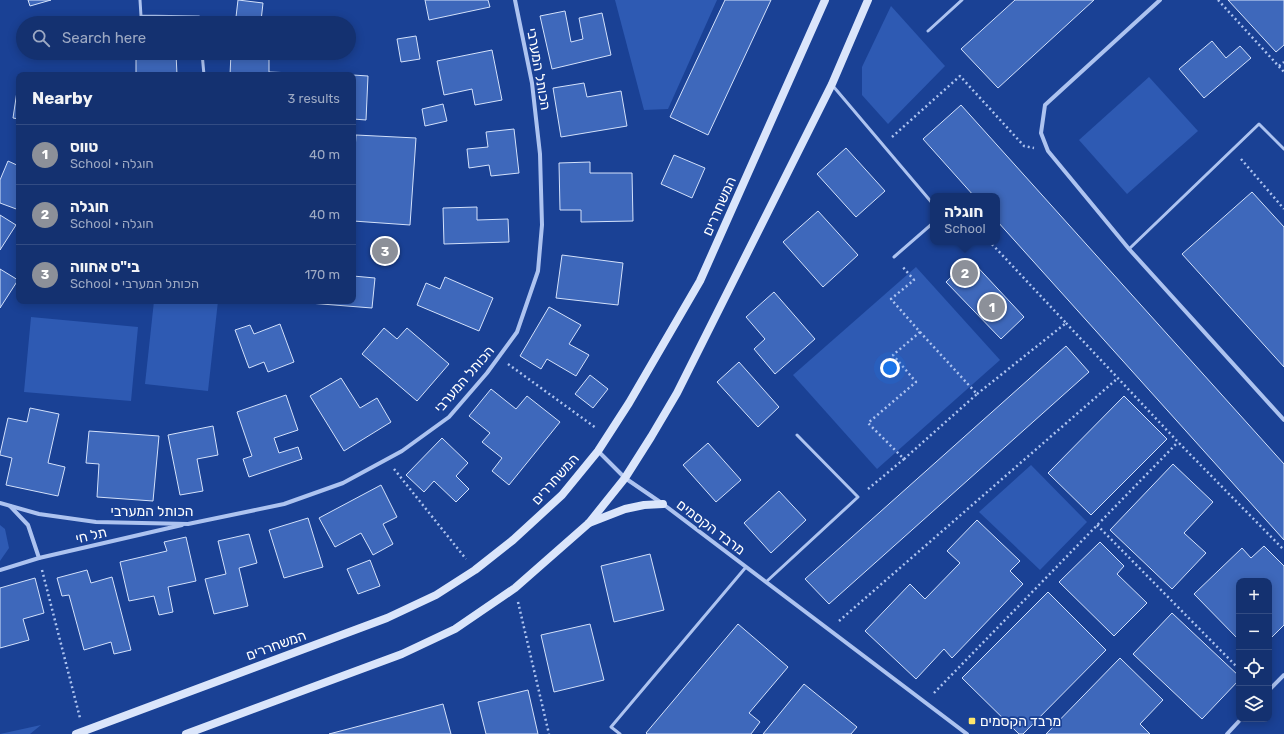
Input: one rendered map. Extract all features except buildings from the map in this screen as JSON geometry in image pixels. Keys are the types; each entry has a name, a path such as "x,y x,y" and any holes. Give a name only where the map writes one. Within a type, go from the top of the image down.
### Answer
{"main road":[{"name":"המשחררים","path":"80,732 386,618 436,595 475,570 513,540 562,495 598,451 606,436 629,403 700,281 825,0"},
{"path":"186,734 402,654 455,629 515,588 589,523 625,478 677,393 832,84 868,0"},
{"path":"589,523 625,509 644,505 662,504"}],"street":[{"name":"הכותל המערבי","path":"0,503 39,514 96,522 188,524 284,504 343,483 402,451 449,416 487,373 517,332 538,271 542,225 540,154 532,83 515,0"},
{"path":"1160,0 1045,105 1041,133 1048,151 1129,249 1284,420"},
{"name":"מרבד הקסמים","path":"598,451 625,478 746,566 967,734"},
{"path":"9,505 28,524 39,558"},
{"name":"תל חי","path":"0,570 39,558 188,524"},
{"path":"1272,687 1284,675"},
{"path":"1227,734 1238,722"}],"lane":[{"path":"140,0 141,16"},
{"path":"928,31 962,0"},
{"path":"203,60 204,72"},
{"path":"832,84 930,200"},
{"path":"1129,249 1259,124 1284,149"},
{"path":"894,257 930,226"},
{"path":"766,582 858,497 797,436"},
{"path":"620,734 611,727 746,566"}],"path":[{"path":"1218,0 1284,72"},
{"path":"1279,66 1284,62"},
{"path":"883,145 960,76 1024,146 1048,151"},
{"path":"1232,149 1284,209"},
{"path":"993,245 1178,442 1284,550"},
{"path":"894,257 914,280 891,299 977,394"},
{"path":"858,497 904,459 977,394 1066,323"},
{"path":"904,459 868,423 916,382 893,355 920,332"},
{"path":"498,357 606,436"},
{"path":"829,630 1118,378"},
{"path":"925,702 1178,442"},
{"path":"386,460 475,570"},
{"path":"1097,525 1236,666"},
{"path":"39,558 80,732"},
{"path":"515,588 549,734"}],"shaded area":[{"path":"615,0 717,0 668,109 644,110"},
{"path":"891,6 945,66 888,124 862,95 862,67"},
{"path":"1149,77 1198,131 1127,194 1079,140"},
{"path":"916,267 1000,360 877,469 793,375"},
{"path":"154,304 218,304 208,391 145,384"},
{"path":"31,317 138,327 131,401 24,392"},
{"path":"1031,465 1087,522 1040,570 979,512"},
{"path":"0,525 5,529 9,548 0,561"},
{"path":"41,725 30,734 0,734"}],"place":[{"name":"בי\"ס אחווה","path":"385,251"},
{"name":"חוגלה","path":"965,273"},
{"name":"טווס","path":"992,307"},
{"name":"מרבד הקסמים","path":"972,721"}]}
